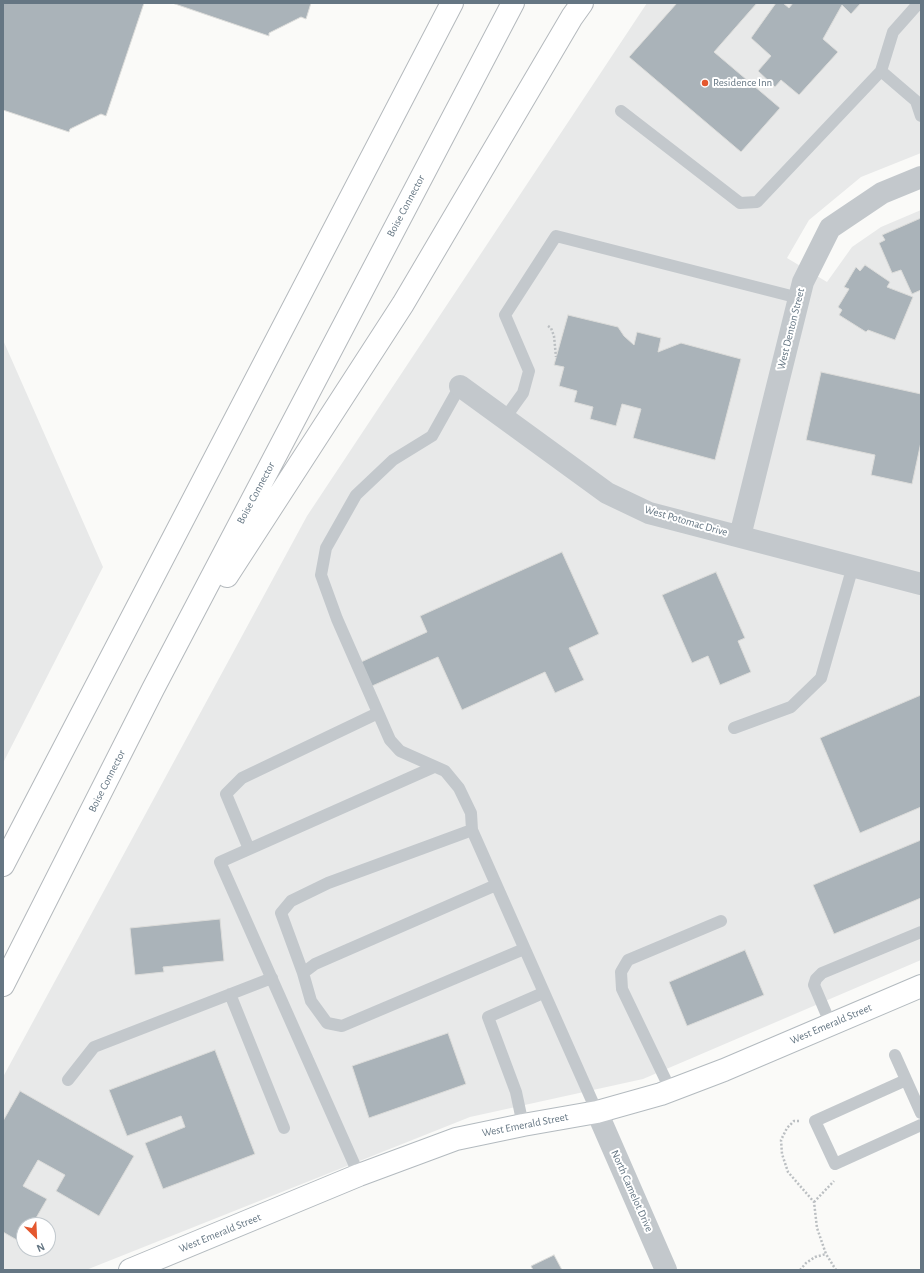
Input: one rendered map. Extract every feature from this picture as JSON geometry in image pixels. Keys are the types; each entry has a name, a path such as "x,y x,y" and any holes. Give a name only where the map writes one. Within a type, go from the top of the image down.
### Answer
{"main road":[{"path":"3,865 452,3"},
{"name":"Boise Connector","path":"3,985 153,689 513,3"},
{"path":"153,689 403,304 572,17 582,3"},
{"name":"West Emerald Street","path":"130,1270 359,1175 456,1139 523,1124 597,1112 671,1091 921,986"}],"street":[{"name":"West Denton Street","path":"740,536 803,282 830,228 882,193 921,177"},
{"name":"West Potomac Drive","path":"460,386 607,493 649,513 921,584"},
{"name":"North Camelot Drive","path":"597,1112 666,1270"}],"lane":[{"path":"621,111 740,203 757,202 881,71 893,32 917,5 921,5"},
{"path":"881,71 918,98 921,116"},
{"path":"505,418 523,393 528,371 505,315 556,236 799,298"},
{"path":"460,386 432,436 393,460 356,494 326,548 321,574 337,619 390,740 400,751 445,772 459,788 471,813 472,830 597,1112"},
{"path":"734,728 791,707 821,678 853,566"},
{"path":"249,849 226,794 242,778 378,713"},
{"path":"359,1175 220,862 434,767"},
{"path":"472,830 328,883 291,901 282,913 311,1001 327,1023 342,1026 524,950"},
{"path":"302,974 315,964 496,885"},
{"path":"671,1091 622,989 621,972 628,960 721,921"},
{"path":"831,1025 814,985 822,973 921,932"},
{"path":"68,1080 94,1047 272,978"},
{"path":"523,1124 516,1092 488,1018 543,993"},
{"path":"230,994 284,1128"},
{"path":"895,1055 921,1113"},
{"path":"906,1080 815,1121 835,1164 921,1125"}],"path":[{"path":"548,326 551,328 554,336 556,358"},
{"path":"815,1121 794,1121 787,1128 781,1140 782,1154 788,1172 814,1202 817,1228 826,1254 836,1270"},
{"path":"814,1202 840,1175 835,1164"},
{"path":"800,1270 806,1263 815,1257 826,1254"}],"shaded area":[{"path":"647,3 921,3 921,153 861,177 809,220 787,258 827,282 852,247 881,227 921,210 921,960 643,1079 470,1117 86,1270 3,1270 3,1077 307,516"},
{"path":"3,340 103,567 3,763"}],"building":[{"path":"3,3 144,3 106,116 101,114 70,129 69,132 3,110"},
{"path":"172,3 311,3 306,19 301,17 269,33 269,36"},
{"name":"Residence Inn","path":"677,3 757,3 714,52 780,108 741,152 629,57"},
{"name":"Residence Inn","path":"776,3 783,3 789,8 793,3 861,3 851,14 842,5 823,39 838,52 799,95 781,80 775,87 758,71 771,56 751,38"},
{"path":"921,218 921,290 912,294 901,270 892,273 879,243 885,240 882,235"},
{"path":"865,265 890,282 887,287 913,297 895,340 868,330 866,332 839,315 842,310 838,307 849,289 844,287 856,267 860,271"},
{"path":"568,315 618,327 624,336 634,345 637,332 661,338 658,352 681,343 741,359 715,460 633,438 641,409 622,404 616,426 590,419 593,407 574,402 577,391 559,386 564,367 554,365"},
{"path":"821,372 921,394 921,442 912,484 871,475 875,455 806,440"},
{"path":"562,552 599,634 569,648 584,680 555,693 545,672 462,710 438,657 372,686 361,662 427,632 420,616"},
{"path":"716,572 745,638 738,641 751,672 720,685 708,656 692,663 662,595"},
{"path":"921,695 921,807 860,833 820,738"},
{"path":"921,840 921,898 834,934 813,885"},
{"path":"220,919 224,961 163,967 164,972 135,975 130,928"},
{"path":"745,950 764,995 687,1026 669,982"},
{"path":"448,1033 466,1084 369,1118 352,1066"},
{"path":"215,1050 255,1154 163,1189 145,1143 185,1127 181,1116 127,1136 109,1090"},
{"path":"20,1091 134,1156 99,1216 56,1191 65,1175 38,1160 23,1186 47,1199 37,1217 16,1217 16,1240 3,1232 3,1121"},
{"path":"554,1255 562,1270 533,1270 531,1266"}],"place":[{"name":"Residence Inn","path":"705,83"}]}
